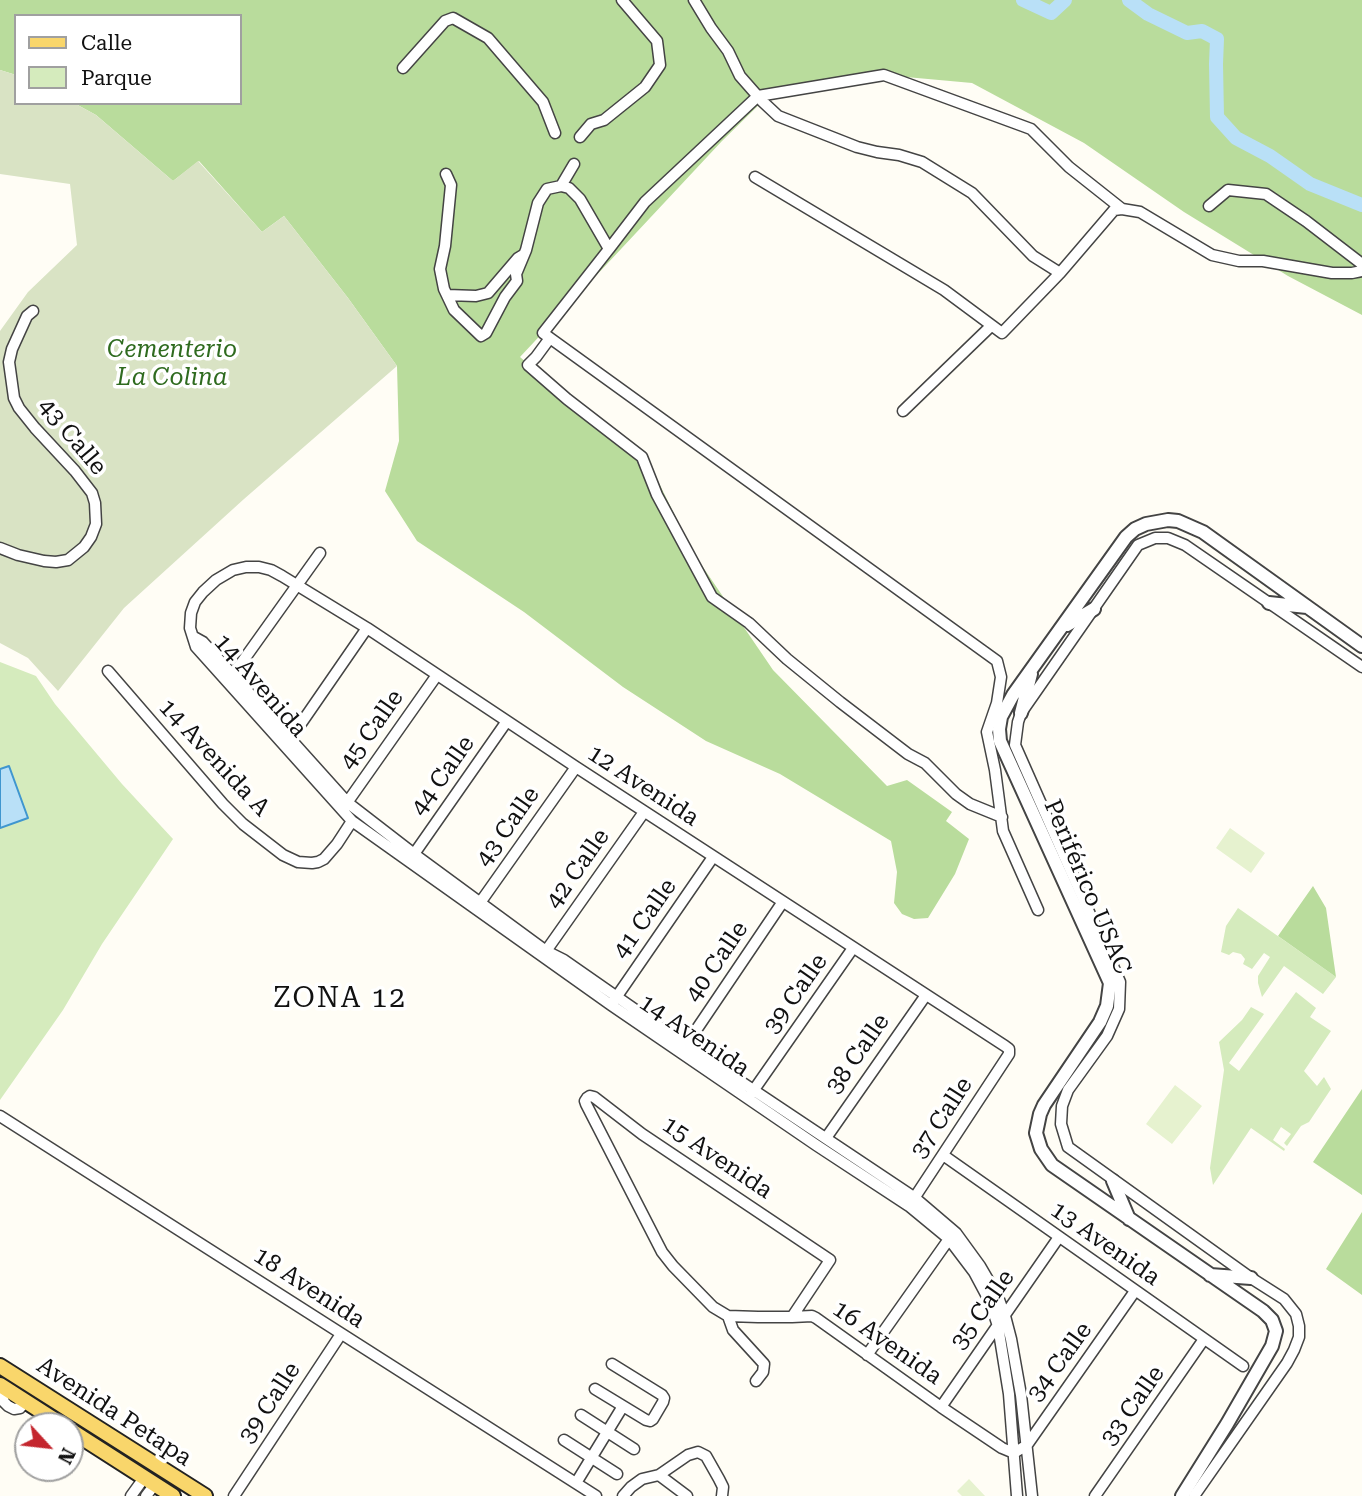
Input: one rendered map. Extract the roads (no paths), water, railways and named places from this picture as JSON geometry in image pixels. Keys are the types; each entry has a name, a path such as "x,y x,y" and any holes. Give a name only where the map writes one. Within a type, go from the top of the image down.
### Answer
{"main road":[{"name":"Avenida Petapa","path":"0,1366 205,1496"},
{"name":"Avenida Petapa","path":"3,1388 41,1412"},
{"name":"Avenida Petapa","path":"84,1440 148,1486 173,1496"},
{"path":"148,1486 153,1473 165,1472"}],"street":[{"path":"580,137 591,124 604,120 645,87 660,65 657,41 622,0"},
{"path":"694,0 728,51 740,76 778,116 867,150 922,162 972,193 1033,256 1060,273"},
{"path":"403,68 445,21 453,18 488,38 542,102 555,133"},
{"path":"1038,910 1003,831 995,770 986,732 997,703 1001,677 997,661 543,333 645,202 758,96 884,75 1031,130 1069,167 1122,209"},
{"path":"561,186 574,164"},
{"path":"446,174 452,185 440,269 444,289 454,310 481,336 486,333 517,281 516,274 538,204 547,189 561,186 569,188 580,199 609,249"},
{"path":"755,177 944,290 1002,333 1060,273 1114,211 1122,209 1140,212 1212,256 1239,261 1263,261 1332,273 1362,271"},
{"path":"1209,206 1228,190 1266,194 1307,220 1362,264"},
{"path":"447,295 476,296 488,293 518,257 524,254"},
{"name":"43 Calle","path":"0,548 44,561 68,560 92,537 96,524 96,503 92,493 19,408 14,398 9,362 16,336 27,316 33,311"},
{"path":"904,411 991,326"},
{"path":"550,338 528,365 642,457 657,495 712,597 749,623 840,702 908,754 925,763 956,794 970,804 1002,817"},
{"name":"Periférico USAC","path":"1182,1496 1272,1346 1276,1331 1272,1320 1263,1311 1046,1159 1038,1141 1037,1123 1044,1105 1100,1022 1107,1006 1110,983 1000,741 1001,717 1013,695 1126,537 1146,524 1178,521 1203,532 1362,646"},
{"name":"Periférico USAC","path":"1194,1496 1287,1363 1294,1350 1299,1326 1296,1314 1284,1299 1068,1147 1061,1124 1062,1106 1068,1090 1107,1036 1119,1009 1120,982 1015,745 1018,722 1021,713 1138,545 1162,537 1185,545 1362,667"},
{"path":"231,679 320,553"},
{"name":"12 Avenida","path":"194,637 190,620 195,602 216,580 233,570 246,567 271,570 367,628 782,903 1006,1046 1009,1054"},
{"path":"1269,603 1307,607"},
{"path":"1061,628 1094,609"},
{"path":"291,738 367,628"},
{"name":"14 Avenida","path":"194,637 196,647 291,738 345,806 352,821 546,951 564,960 614,1001 686,1045 751,1094 826,1138 912,1202 949,1240 974,1272 990,1302 998,1326 1009,1394 1017,1496"},
{"path":"1021,713 1033,667"},
{"name":"14 Avenida A","path":"108,671 222,804 283,855 298,862 312,863 324,859 352,821"},
{"name":"45 Calle","path":"345,806 437,675"},
{"name":"14 Avenida","path":"231,679 345,806 414,854 478,906 956,1233 980,1266 998,1297 1005,1316 1017,1372 1031,1496"},
{"name":"44 Calle","path":"414,854 507,721"},
{"name":"43 Calle","path":"478,906 576,767"},
{"name":"42 Calle","path":"546,951 644,812"},
{"name":"41 Calle","path":"614,1001 713,857"},
{"name":"40 Calle","path":"686,1045 782,903"},
{"name":"39 Calle","path":"751,1094 853,948"},
{"name":"38 Calle","path":"826,1138 926,995"},
{"name":"37 Calle","path":"912,1202 1009,1054"},
{"name":"15 Avenida","path":"727,1316 690,1285 662,1252 586,1104 585,1101 590,1096 830,1260 792,1317"},
{"name":"18 Avenida","path":"0,1116 596,1496"},
{"name":"13 Avenida","path":"943,1155 1243,1366"},
{"path":"1113,1181 1129,1219"},
{"name":"35 Calle","path":"941,1407 1059,1237"},
{"path":"867,1355 949,1240"},
{"path":"1210,1275 1251,1278"},
{"name":"34 Calle","path":"1014,1453 1027,1445 1135,1291"},
{"path":"727,1316 733,1330 764,1364 763,1372 756,1381"},
{"name":"16 Avenida","path":"727,1316 813,1316 941,1407 1002,1448 1014,1453"},
{"name":"39 Calle","path":"234,1496 341,1334"},
{"name":"33 Calle","path":"1095,1496 1205,1339"},
{"path":"595,1389 650,1421 653,1419 663,1395 612,1364"},
{"path":"576,1483 623,1406"},
{"path":"581,1415 634,1449"},
{"path":"564,1440 617,1474"},
{"path":"623,1496 642,1479 659,1475 688,1455 698,1452 706,1456 719,1479 723,1487 722,1496"},
{"path":"659,1475 687,1496"},
{"path":"131,1496 148,1486"}],"water":[{"path":"9,766 28,818 0,828 0,769"}],"waterway":[{"path":"1023,0 1051,13 1065,0"},
{"path":"1129,0 1148,14 1187,33 1202,31 1217,39 1217,117 1236,138 1270,156 1310,184 1362,205"}],"district":[{"name":"ZONA 12","path":"340,999"}],"park label":[{"name":"Cementerio La Colina","path":"172,364"}]}
